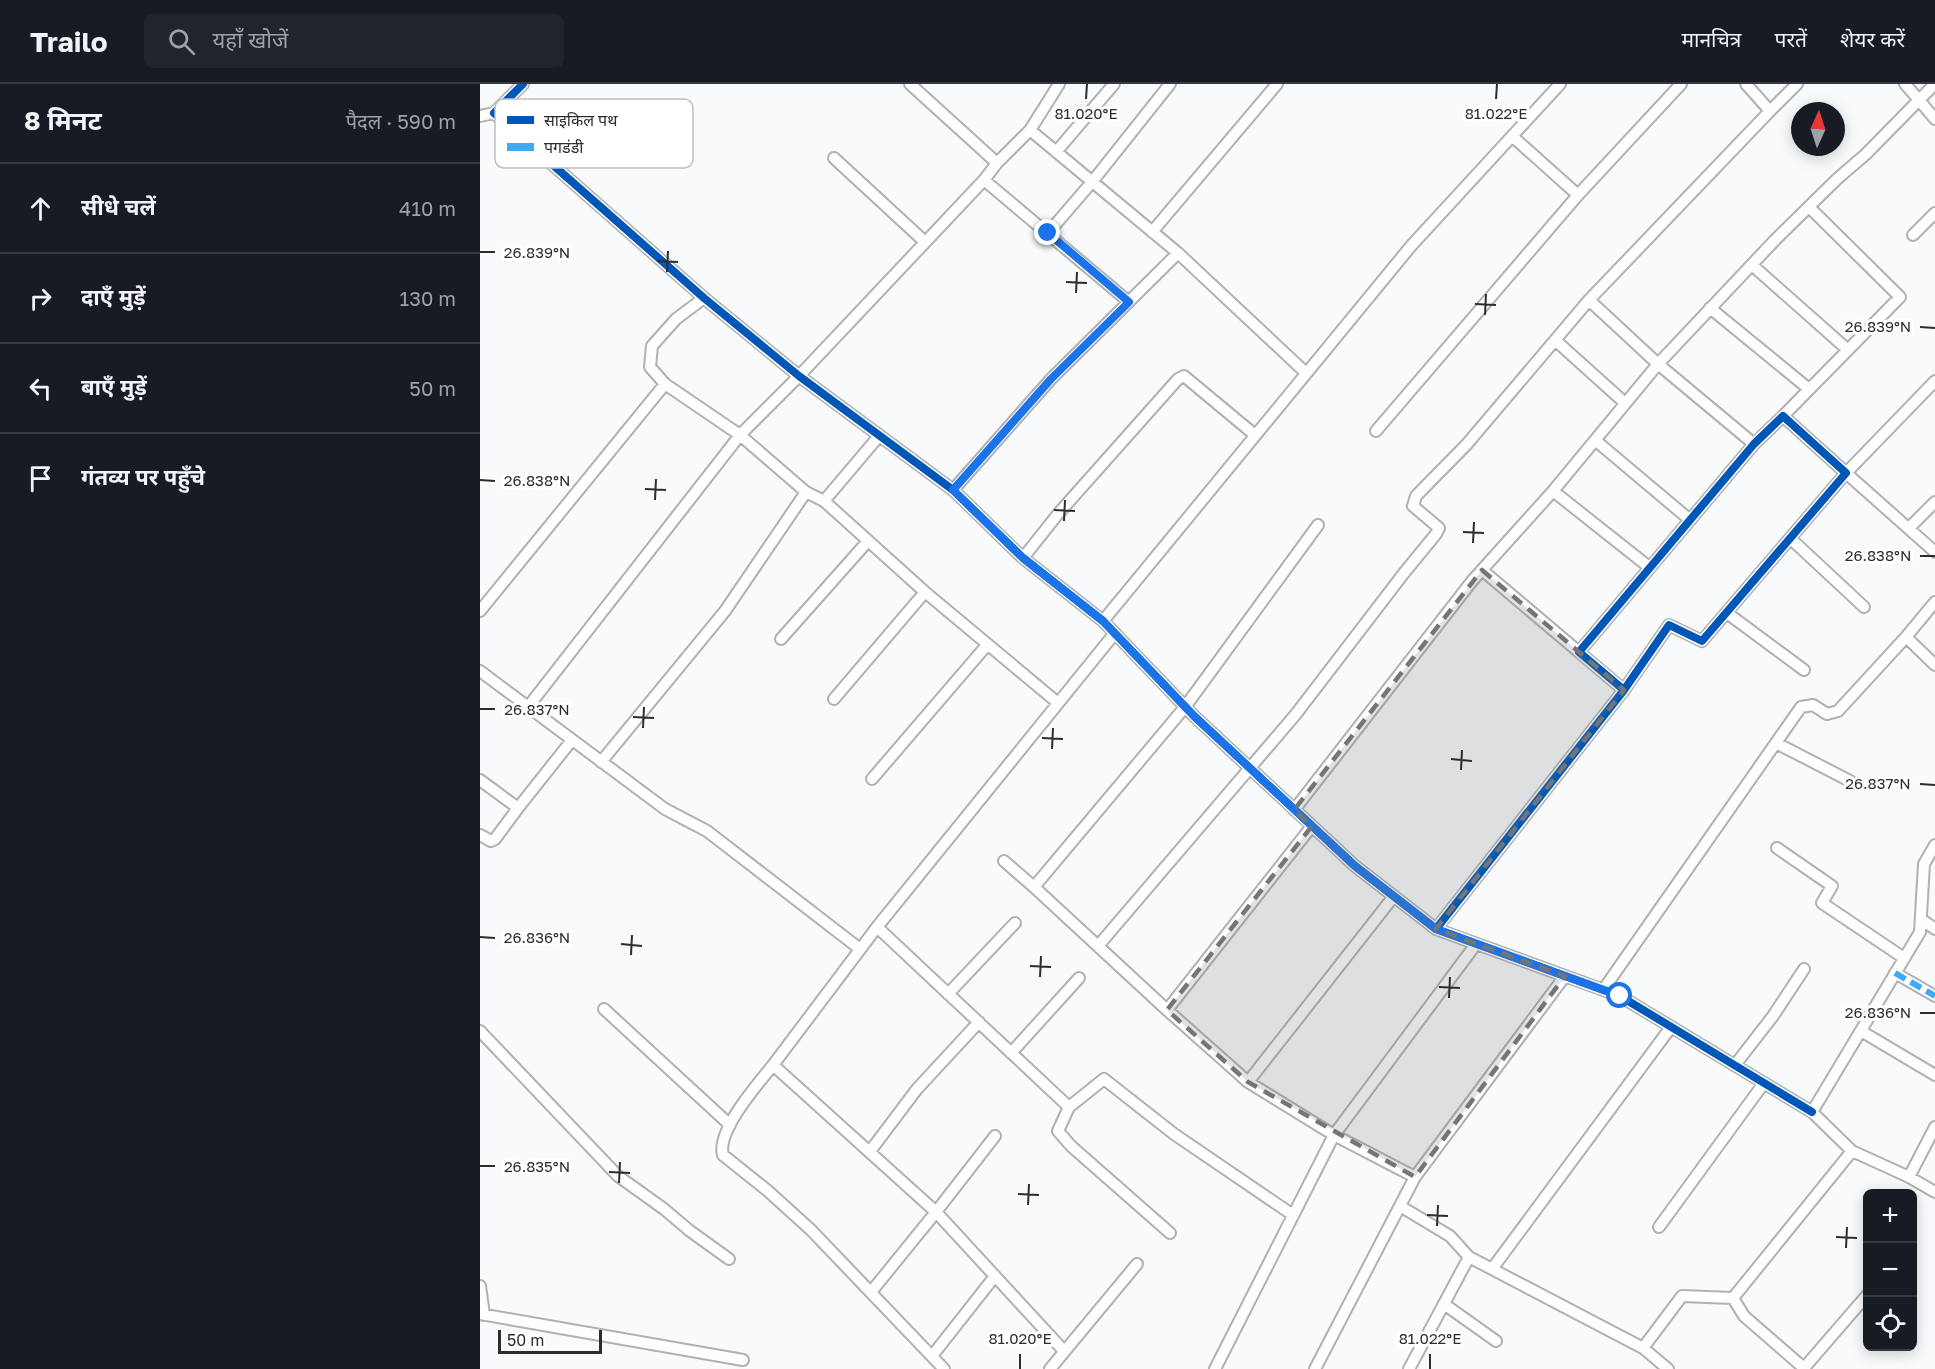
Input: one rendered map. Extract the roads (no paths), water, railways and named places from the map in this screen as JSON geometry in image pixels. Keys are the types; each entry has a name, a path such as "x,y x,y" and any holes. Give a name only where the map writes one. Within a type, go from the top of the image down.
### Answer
{"street":[{"path":"508,99 523,84"},
{"path":"910,84 997,163"},
{"path":"528,707 740,435 799,376 1030,130 1059,84"},
{"path":"1056,152 1114,84"},
{"path":"1048,233 1170,84"},
{"path":"1152,232 1277,84"},
{"path":"1103,621 1411,246 1560,84"},
{"path":"1376,431 1578,195 1681,84"},
{"path":"1746,84 1770,111"},
{"path":"1098,946 1296,714 1436,534 1438,528 1413,506 1416,496 1467,444 1589,300 1797,84"},
{"path":"1905,84 1935,118"},
{"path":"1294,810 1482,570 1553,491 1658,364 1809,207 1866,154 1935,84"},
{"path":"480,116 494,113"},
{"path":"1030,130 1178,253 1306,373"},
{"path":"1512,136 1578,195"},
{"path":"834,158 925,242"},
{"path":"557,168 705,298 799,376 953,490 1023,558 1103,621 1185,707 1355,866 1436,929 1620,996 1812,1112 1852,1151 1909,1177 1935,1192"},
{"path":"984,180 1129,302"},
{"path":"1579,652 1754,444 1900,297 1809,207"},
{"path":"1913,235 1935,213"},
{"path":"953,490 1051,379 1178,253"},
{"path":"1752,265 1848,350"},
{"path":"705,298 676,319 652,346 650,367 665,384 740,435 806,492 824,501 925,592 1058,703"},
{"path":"1589,300 1658,364 1754,444"},
{"path":"1710,309 1809,389"},
{"path":"1555,340 1625,403"},
{"path":"1023,558 1058,514 1184,376 1256,435"},
{"path":"1436,929 1624,690 1669,625 1702,641 1846,473 1935,381"},
{"path":"480,611 665,384"},
{"path":"1783,416 1935,552"},
{"path":"824,501 879,436"},
{"path":"1595,440 1690,520"},
{"path":"1553,491 1649,567"},
{"path":"601,762 725,612 806,492"},
{"path":"1909,528 1935,502"},
{"path":"1034,888 1185,707 1318,525"},
{"path":"1791,539 1864,607"},
{"path":"780,639 868,541"},
{"path":"1482,570 1624,690"},
{"path":"834,699 925,592"},
{"path":"1603,990 1801,707 1813,705 1827,714 1838,711 1935,602"},
{"path":"1727,613 1804,670"},
{"path":"944,1369 812,1230 723,1155 721,1147 730,1125 772,1065 860,949 1115,633"},
{"path":"1906,637 1935,665"},
{"path":"872,779 987,645"},
{"path":"480,671 665,809 707,831 860,949"},
{"path":"480,835 490,841 495,839 572,740"},
{"path":"1776,743 1850,781"},
{"path":"480,780 518,808"},
{"path":"1167,1010 1312,826"},
{"path":"1812,1112 1920,932 1924,864 1935,845"},
{"path":"1777,848 1832,886 1822,903 1905,958"},
{"path":"1004,861 1248,1082 1334,1135 1415,1177"},
{"path":"1248,1082 1394,896"},
{"path":"1921,919 1935,929"},
{"path":"948,994 1015,923"},
{"path":"877,927 1069,1107"},
{"path":"1215,1369 1334,1135 1476,944"},
{"path":"1735,1065 1773,1016 1804,969"},
{"path":"1896,973 1935,996"},
{"path":"1315,1369 1415,1177 1565,976"},
{"path":"1011,1053 1079,978"},
{"path":"604,1009 730,1125"},
{"path":"871,1153 917,1089 979,1022"},
{"path":"1492,1269 1671,1027"},
{"path":"480,1031 618,1176 729,1258"},
{"path":"1861,1031 1935,1075"},
{"path":"772,1065 936,1212 1064,1351"},
{"path":"1170,1233 1071,1146 1058,1131 1069,1107 1104,1078 1174,1134 1293,1215"},
{"path":"1659,1227 1764,1083"},
{"path":"1909,1177 1935,1127"},
{"path":"871,1292 995,1136"},
{"path":"1733,1298 1852,1151"},
{"path":"1400,1206 1450,1236 1469,1257 1643,1348 1668,1369"},
{"path":"1408,1369 1469,1257"},
{"path":"1050,1369 1137,1264"},
{"path":"932,1356 995,1276"},
{"path":"480,1286 482,1315 743,1360"},
{"path":"1643,1348 1682,1296 1733,1298"},
{"path":"1733,1298 1744,1316 1805,1368 1865,1297"},
{"path":"1444,1304 1496,1341"}]}
